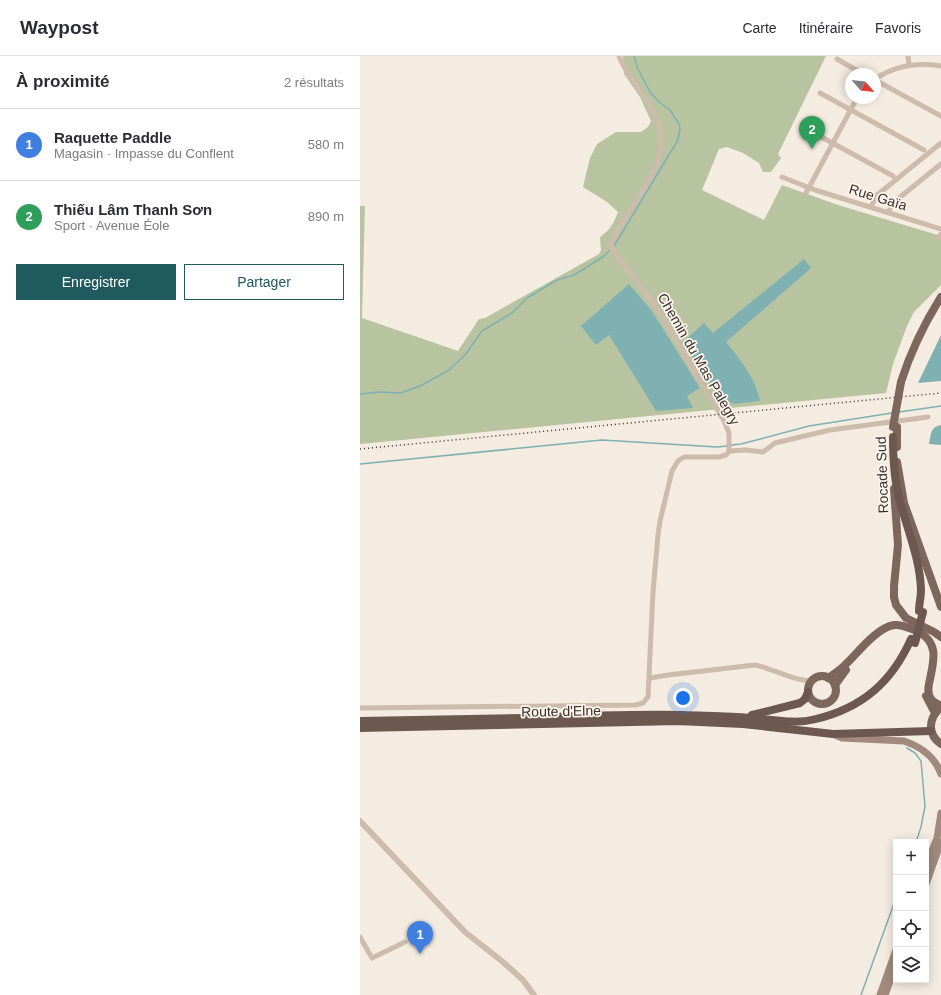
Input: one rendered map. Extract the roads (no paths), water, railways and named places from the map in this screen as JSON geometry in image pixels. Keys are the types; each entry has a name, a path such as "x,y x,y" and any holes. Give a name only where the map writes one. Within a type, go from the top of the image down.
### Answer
{"highway":[{"path":"893,438 895,478 919,570 921,612"},
{"path":"762,727 801,726 820,723 846,715 860,707 882,690 894,677 905,662 913,641 925,590 924,572 915,536"},
{"path":"683,715 750,718 786,722 802,722 826,716 866,698 878,688 891,674 913,641"},
{"path":"683,715 753,715 800,703 804,699 810,686"},
{"name":"Route d'Elne","path":"360,721 683,715"},
{"name":"Route d'Elne","path":"360,728 678,721 762,727"},
{"path":"360,731 423,730 478,725"},
{"path":"762,727 833,734 931,731"}],"main road":[{"name":"Rocade Sud","path":"941,297 921,331 912,351 903,382 893,438 892,464 898,545 894,597 900,612 906,618 941,637"},
{"name":"Rocade Sud","path":"903,382 923,332 941,303"},
{"name":"Rocade Sud","path":"895,427 897,462 904,503 941,607"},
{"path":"899,625 907,626 923,635 932,645 934,653 928,691 930,698 939,709 926,697 924,689 929,660 928,646 916,635 902,629 884,632 849,666 835,685 835,694 832,699 826,703 819,704 813,700 810,686 817,677 828,678 846,665 884,628 899,625"},
{"path":"828,678 835,685"},
{"path":"939,709 931,722 931,731 936,740 941,744"},
{"path":"833,734 842,738 904,741 927,752 934,760 941,774"},
{"path":"929,859 937,838 941,813"},
{"path":"929,876 941,842"},
{"path":"880,995 893,958"},
{"path":"885,995 893,973"}],"street":[{"name":"Chemin du Mas Palegry","path":"619,56 628,75 651,106 662,130 656,166 611,245 613,250 655,305 724,421 729,433 729,450"},
{"path":"908,56 909,65"},
{"path":"837,59 853,68"},
{"path":"881,76 890,70 909,65 923,64 941,66"},
{"path":"881,83 941,116"},
{"path":"820,93 924,150"},
{"path":"807,190 854,104"},
{"path":"803,127 892,176"},
{"path":"871,207 876,196 941,142"},
{"path":"888,212 894,202 941,164"},
{"name":"Rue Gaïa","path":"782,177 807,190 871,207 941,229"},
{"path":"360,708 636,705 643,703 646,701 649,693 653,592 660,521 672,471 678,461 684,457 726,456 729,450 763,452 775,443 830,430 928,417"},
{"path":"650,678 668,674 754,665 765,667 807,681 810,686"},
{"path":"360,820 465,932 523,980 534,995"},
{"path":"360,937 372,958 405,942"}],"water":[{"path":"804,259 811,268 726,342 742,362 751,377 760,401 734,404 720,397 683,342 704,323 713,333"},
{"path":"629,284 652,311 700,388 687,396 693,408 656,411 609,335 596,345 581,326"},
{"path":"941,335 941,381 918,383"},
{"path":"941,425 941,445 929,444 933,430 937,426"}],"waterway":[{"path":"614,246 678,140 680,129 679,124 670,110 660,103 650,92 638,69 634,56"},
{"path":"360,394 378,392 401,393 422,385 449,370 465,355 482,331 512,313 527,298 557,280 574,275 604,256 611,249"},
{"path":"899,412 941,406"},
{"path":"731,445 741,444 809,426 892,413"},
{"path":"360,464 602,440 717,447 727,446"},
{"path":"907,748 915,753 921,761 925,806 917,839"},
{"path":"861,995 893,906"}],"railway":[{"path":"360,449 941,393"}],"place":[{"name":"Thiếu Lâm Thanh Sơn","path":"812,149"},
{"name":"Raquette Paddle","path":"420,954"}]}
